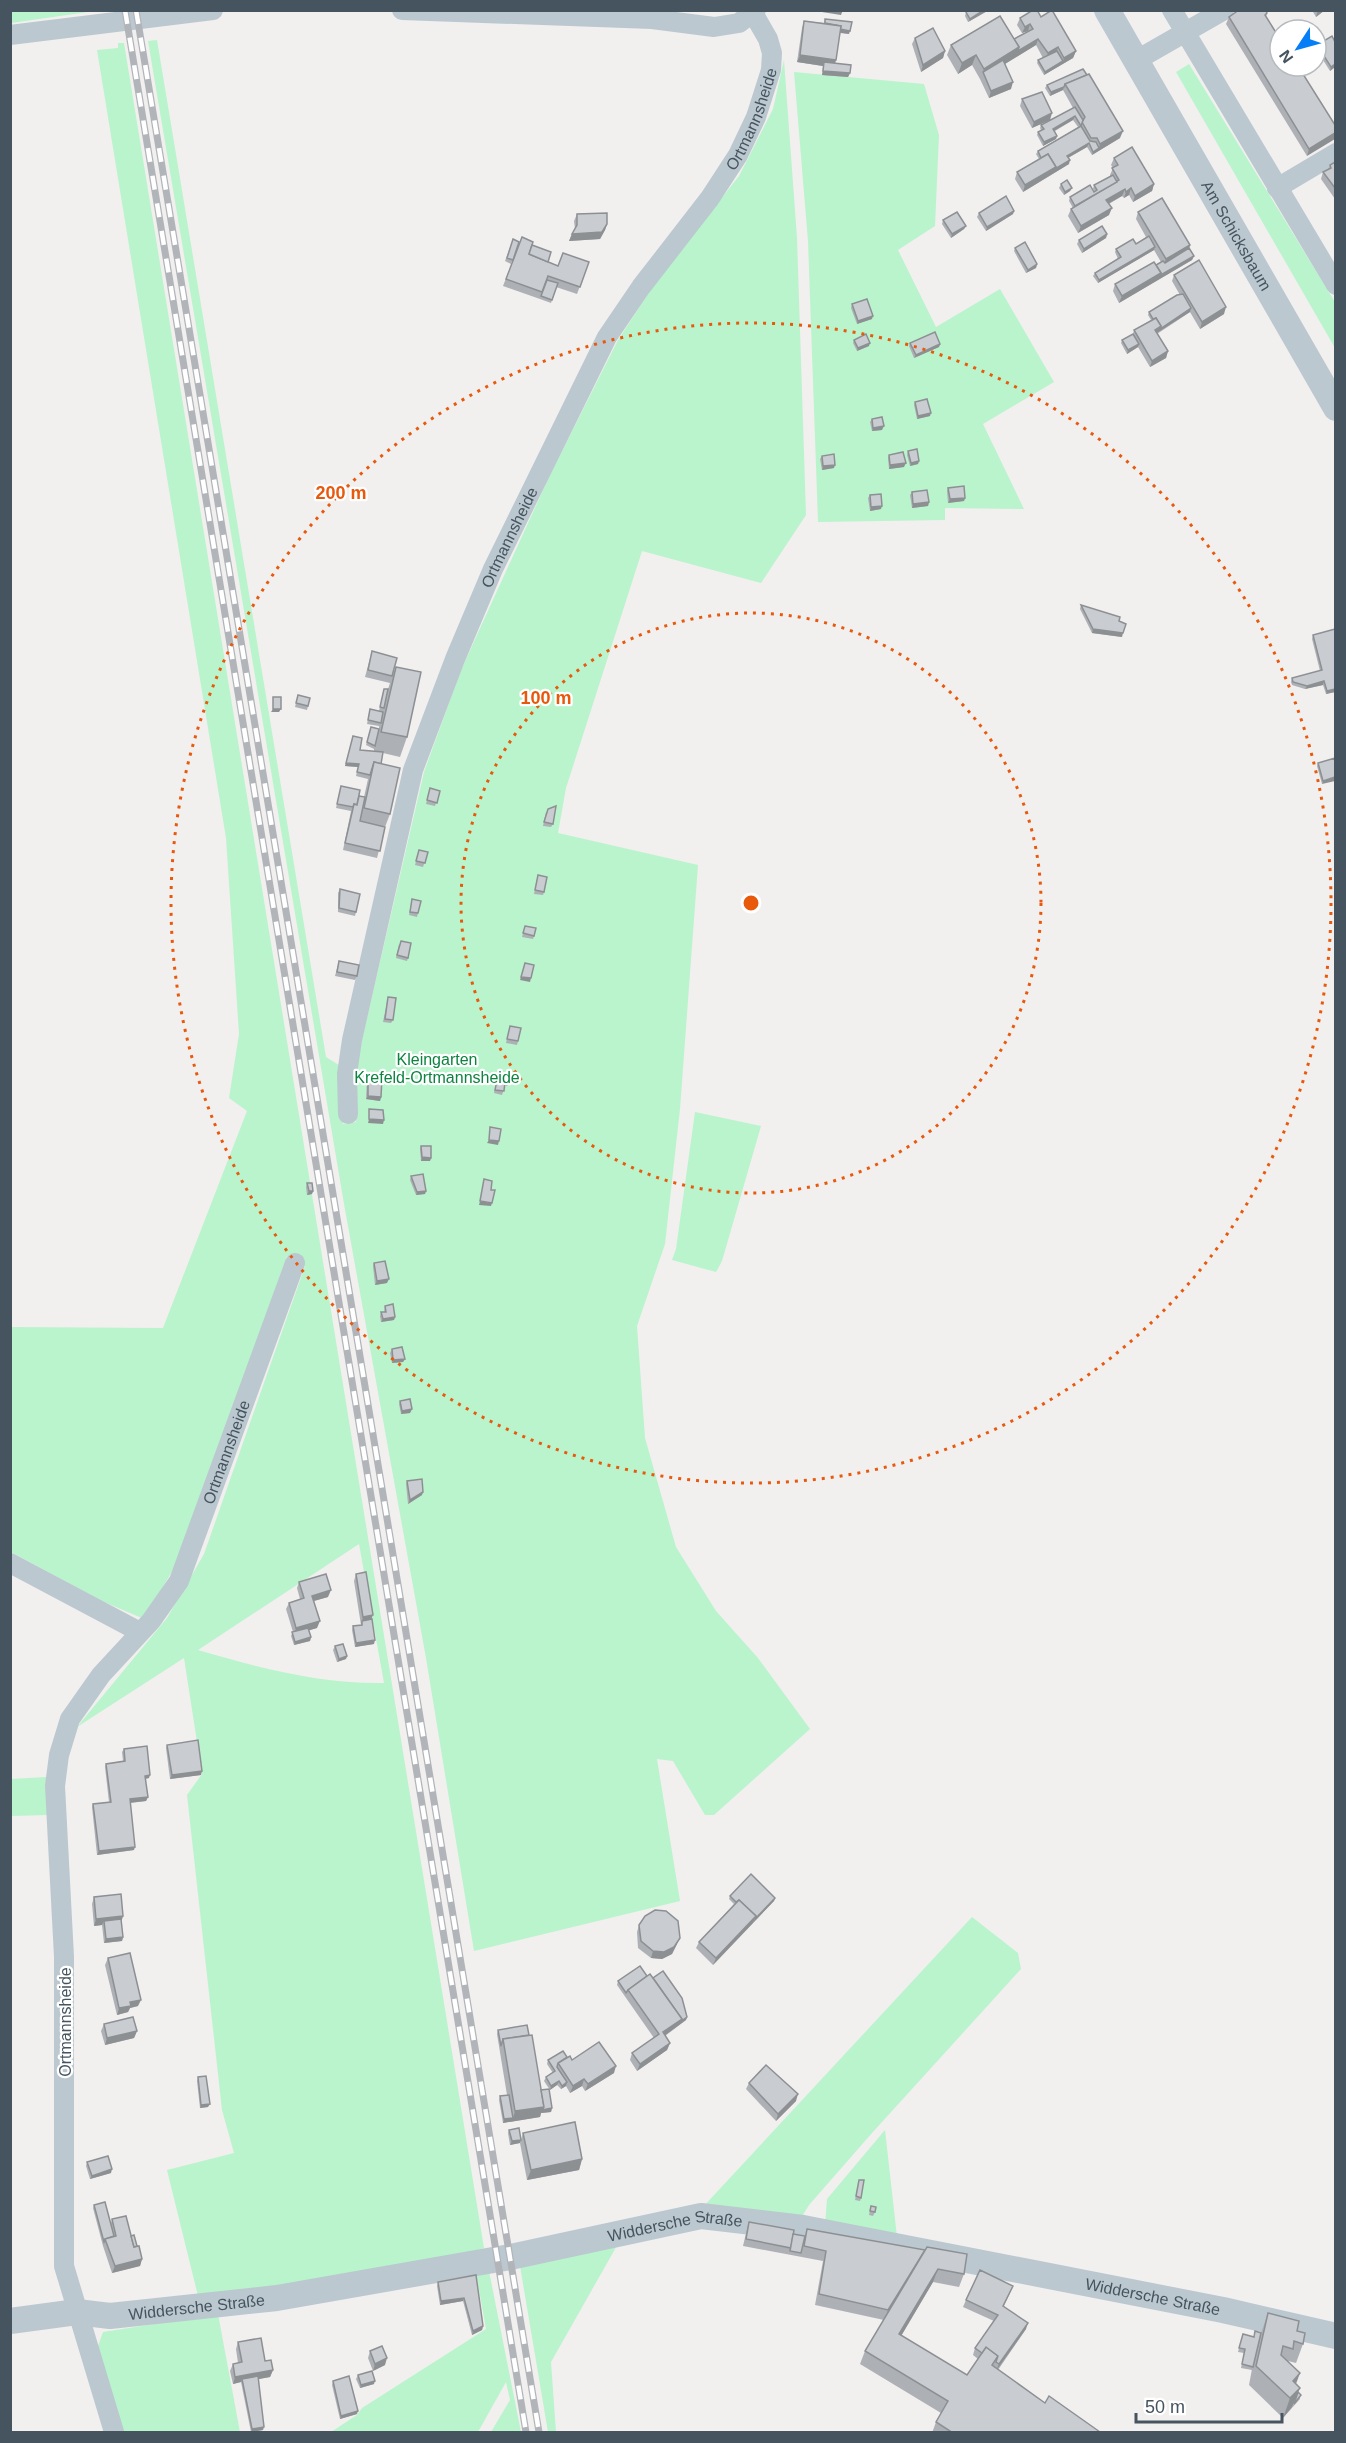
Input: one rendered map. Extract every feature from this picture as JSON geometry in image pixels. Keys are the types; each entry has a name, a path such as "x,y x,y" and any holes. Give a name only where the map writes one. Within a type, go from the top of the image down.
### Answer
{"street":[{"path":"10,35 213,10"},
{"path":"402,10 652,19 714,27 740,23 755,12"},
{"name":"Am Schicksbaum","path":"1107,10 1335,408"},
{"path":"1172,10 1335,285"},
{"path":"1135,61 1224,10"},
{"name":"Ortmannsheide","path":"348,1114 346,1074 352,1040 417,759 455,658 493,569 607,337 641,286 710,198 738,155 756,117 771,70 772,52 755,12"},
{"path":"1277,188 1335,153"},
{"name":"Ortmannsheide","path":"114,2433 64,2266 64,1957 55,1786 59,1755 70,1719 101,1675 140,1632 174,1588 192,1552 295,1263"},
{"path":"10,1563 140,1632"},
{"name":"Widdersche Straße","path":"10,2321 77,2312 110,2316 277,2298 510,2257 701,2216 803,2228 1223,2310 1335,2336"}],"green space":[{"path":"11,10 95,10 95,11 11,23"},
{"name":"Kleingarten Krefeld-Ortmannsheide","path":"157,40 326,1057 342,1067 343,1124 356,1122 354,1086 358,1057 424,772 461,670 549,477 618,340 657,280 739,176 773,109 784,60 797,238 806,515 761,583 642,551 566,788 558,833 698,865 680,1109 665,1244 637,1326 645,1438 676,1547 716,1611 758,1658 810,1729 714,1815 705,1815 673,1761 657,1759 680,1901 474,1951 426,1658 344,1204 148,41"},
{"path":"118,43 124,43 484,2248 423,2267 199,2300 167,2170 234,2153 222,2110 187,1795 202,1774 184,1658 77,1727 167,1618 204,1554 305,1266 287,1256 181,1556 144,1619 102,1601 11,1552 10,1327 163,1328 247,1111 229,1098 239,1034 226,838 97,50 118,48","holes":["359,1544 384,1683 313,1678 267,1669 198,1650"]},
{"path":"1189,64 1335,302 1335,348 1176,72"},
{"path":"794,72 924,84 939,135 935,226 898,250 936,327 1000,289 1054,382 983,424 1024,509 945,508 945,520 818,522 808,241"},
{"path":"695,1112 761,1126 722,1261 716,1272 672,1260 676,1249"},
{"path":"46,1777 47,1815 11,1816 11,1779"},
{"path":"972,1917 1018,1953 1021,1969 872,2133 809,2205 798,2223 702,2208"},
{"path":"885,2130 897,2237 825,2226 827,2199"},
{"path":"619,2242 551,2362 556,2432 548,2432 520,2266"},
{"path":"489,2271 521,2432 491,2432 510,2400 506,2382 478,2432 331,2432 357,2415 362,2408 486,2329 476,2273"},
{"path":"218,2314 240,2432 123,2432 97,2349 103,2332"}],"building":[{"path":"984,10 970,19 966,12"},
{"path":"1037,10 1041,17 1052,10 1076,51 1064,58 1058,47 1048,53 1038,39 1018,51 1019,47 1014,39 1033,29 1030,24 1025,27 1020,18"},
{"path":"1239,10 1266,10 1268,78 1306,78 1335,125 1335,133 1309,149 1229,17"},
{"path":"1000,16 1019,47 984,69 976,55 962,63 951,45"},
{"path":"825,19 852,22 850,31 840,29 841,26 825,23"},
{"path":"804,21 841,26 836,60 800,55"},
{"path":"933,28 945,51 923,65 915,38"},
{"path":"1332,36 1335,42 1335,64 1331,67 1328,62 1328,38"},
{"path":"1057,51 1063,61 1045,72 1038,60"},
{"path":"1003,60 1013,82 991,91 983,72"},
{"path":"824,62 851,65 850,73 823,71"},
{"path":"1083,69 1087,75 1051,92 1047,85"},
{"path":"1089,74 1123,131 1100,144 1097,138 1091,138 1082,122 1085,117 1065,84"},
{"path":"1042,92 1052,113 1034,122 1022,99"},
{"path":"1075,107 1083,120 1081,126 1075,116 1053,129 1057,136 1044,142 1038,132 1044,129 1041,125"},
{"path":"1081,126 1090,141 1096,142 1099,148 1093,152 1089,143 1067,156 1070,160 1055,169 1048,154 1041,158 1038,151"},
{"path":"1132,147 1154,184 1135,196 1131,188 1126,192 1125,189 1106,200 1112,208 1081,226 1071,209 1119,180 1112,168 1118,165 1114,158"},
{"path":"1048,154 1056,167 1025,185 1017,172"},
{"path":"1335,162 1335,188 1323,172 1331,168 1330,165"},
{"path":"1113,175 1117,182 1075,206 1070,197 1090,185 1094,192 1097,190 1094,185"},
{"path":"1067,180 1072,188 1065,192 1061,184"},
{"path":"1006,196 1014,211 987,227 979,213"},
{"path":"1162,198 1190,245 1166,259 1138,212"},
{"path":"957,212 966,226 952,234 943,220"},
{"path":"607,213 607,224 602,232 572,234 577,225 577,214"},
{"path":"1102,226 1107,234 1084,249 1079,240"},
{"path":"1149,236 1155,247 1099,280 1095,273 1121,257 1116,249 1133,239 1136,244"},
{"path":"522,237 533,242 529,254 558,266 563,253 589,262 580,287 548,276 542,292 506,279"},
{"path":"513,239 519,242 513,260 507,258"},
{"path":"1025,242 1037,264 1028,270 1015,248"},
{"path":"532,245 551,252 548,262 529,254"},
{"path":"1189,248 1194,256 1159,276 1161,273 1156,265 1163,261 1165,263"},
{"path":"1199,260 1226,307 1202,322 1174,275"},
{"path":"1154,262 1161,273 1122,296 1115,284"},
{"path":"547,280 558,283 552,300 541,296"},
{"path":"1183,294 1191,308 1160,329 1161,326 1156,318 1153,319 1149,312 1177,295"},
{"path":"867,299 873,316 858,321 852,304"},
{"path":"1156,318 1161,326 1155,330 1168,351 1152,361 1134,330"},
{"path":"935,332 940,344 916,355 910,343"},
{"path":"866,334 870,343 858,348 854,340"},
{"path":"1133,334 1139,344 1128,350 1122,340"},
{"path":"927,399 931,413 918,416 915,402"},
{"path":"882,417 884,426 873,428 872,419"},
{"path":"917,449 919,461 911,463 908,451"},
{"path":"903,452 906,463 890,465 889,455"},
{"path":"834,454 835,465 823,466 822,456"},
{"path":"964,486 965,498 950,499 948,488"},
{"path":"927,490 929,502 913,504 912,492"},
{"path":"881,494 882,506 871,507 870,495"},
{"path":"1081,605 1120,617 1119,621 1126,624 1123,633 1093,629"},
{"path":"1335,629 1335,689 1327,691 1324,681 1307,686 1293,682 1292,678 1322,670 1313,635"},
{"path":"372,651 397,658 392,676 368,670"},
{"path":"396,667 421,672 407,737 381,732"},
{"path":"384,689 388,689 384,708 380,707"},
{"path":"298,695 310,698 308,706 296,703"},
{"path":"273,697 281,697 281,709 273,709"},
{"path":"370,709 383,712 381,723 368,720"},
{"path":"371,727 379,729 375,746 367,742"},
{"path":"353,736 362,738 360,750 383,752 381,764 374,762 370,775 357,772 359,764 346,763"},
{"path":"1335,758 1335,777 1323,781 1318,763"},
{"path":"374,762 400,768 390,814 364,808"},
{"path":"341,786 360,790 357,805 354,804 353,807 337,804"},
{"path":"430,788 440,791 437,803 427,800"},
{"path":"359,796 365,797 360,821 385,827 380,851 345,843 354,804 357,805"},
{"path":"556,806 553,824 544,822 548,809"},
{"path":"419,850 428,852 425,863 416,861"},
{"path":"538,875 547,877 544,892 535,890"},
{"path":"340,889 360,894 356,912 339,908"},
{"path":"412,899 421,901 418,913 410,912"},
{"path":"525,926 536,928 534,936 523,933"},
{"path":"401,941 411,943 408,958 397,955"},
{"path":"339,961 359,965 357,976 337,972"},
{"path":"525,963 534,965 531,978 521,977"},
{"path":"388,997 396,998 393,1020 385,1019"},
{"path":"510,1026 521,1028 518,1041 507,1039"},
{"path":"498,1075 509,1077 508,1083 505,1082 504,1091 495,1090"},
{"path":"368,1077 382,1077 381,1097 368,1096"},
{"path":"369,1109 383,1110 384,1120 369,1119"},
{"path":"490,1127 501,1129 499,1141 489,1140"},
{"path":"421,1146 431,1146 431,1158 422,1157"},
{"path":"423,1174 426,1191 417,1192 411,1176"},
{"path":"484,1179 492,1181 491,1190 495,1190 492,1203 480,1201"},
{"path":"307,1183 312,1183 313,1191 309,1191"},
{"path":"385,1261 389,1279 377,1281 374,1263"},
{"path":"393,1304 395,1317 383,1319 381,1312 386,1312 385,1306"},
{"path":"402,1347 405,1359 393,1360 392,1349"},
{"path":"410,1399 412,1409 402,1411 400,1401"},
{"path":"422,1479 423,1492 410,1500 407,1481"},
{"path":"366,1572 373,1615 363,1617 356,1574"},
{"path":"326,1574 331,1590 312,1596 320,1621 296,1628 289,1603 304,1598 299,1582"},
{"path":"372,1619 375,1640 356,1643 353,1626 362,1625 362,1621"},
{"path":"308,1628 311,1637 295,1642 292,1632"},
{"path":"343,1644 347,1656 339,1659 335,1646"},
{"path":"198,1740 202,1771 172,1775 167,1745"},
{"path":"147,1746 150,1775 145,1776 148,1797 130,1799 135,1847 99,1851 93,1804 111,1802 106,1764 125,1761 124,1749"},
{"path":"751,1874 775,1898 755,1919 756,1916 739,1900 736,1902 730,1896"},
{"path":"121,1894 123,1916 96,1919 94,1897"},
{"path":"739,1900 756,1916 716,1958 699,1942"},
{"path":"655,1910 666,1911 678,1921 680,1938 674,1947 664,1952 653,1951 641,1941 639,1925 645,1916"},
{"path":"121,1919 123,1937 106,1939 104,1921"},
{"path":"130,1953 141,2000 130,2002 131,2006 119,2008 108,1958"},
{"path":"640,1966 647,1976 626,1993 618,1981"},
{"path":"663,1971 682,1998 687,2017 680,2022 682,2019 653,1978"},
{"path":"650,1974 682,2019 663,2032 670,2043 640,2064 632,2053 659,2034 628,1990"},
{"path":"133,2017 137,2031 107,2038 104,2024"},
{"path":"527,2025 529,2035 503,2039 501,2046 498,2030"},
{"path":"532,2035 544,2107 515,2111 503,2039"},
{"path":"599,2042 616,2066 588,2084 584,2079 573,2086 558,2063 570,2056 572,2060"},
{"path":"563,2051 567,2057 558,2063 557,2067 567,2082 562,2086 559,2081 551,2086 546,2077 555,2071 548,2060"},
{"path":"766,2065 798,2094 778,2114 749,2083"},
{"path":"206,2076 210,2104 201,2105 198,2077"},
{"path":"549,2089 552,2108 542,2110 544,2107 541,2090"},
{"path":"509,2095 513,2118 504,2119 500,2096"},
{"path":"575,2122 582,2159 531,2170 523,2133"},
{"path":"519,2128 521,2140 512,2141 509,2130"},
{"path":"108,2156 112,2169 92,2176 87,2162"},
{"path":"859,2180 864,2180 861,2198 856,2196"},
{"path":"105,2202 114,2236 105,2239 104,2242 94,2205"},
{"path":"871,2206 876,2207 875,2212 870,2211"},
{"path":"126,2216 134,2247 139,2246 142,2259 115,2266 105,2239 116,2236 112,2219"},
{"path":"749,2222 794,2230 791,2248 746,2239"},
{"path":"807,2229 925,2250 888,2310 819,2294 826,2251 804,2246"},
{"path":"793,2234 805,2236 801,2253 790,2251"},
{"path":"134,2235 137,2246 134,2247 131,2236"},
{"path":"927,2247 967,2254 964,2274 938,2269 899,2334 967,2375 986,2347 998,2356 992,2365 1045,2403 1049,2396 1099,2433 953,2433 936,2422 948,2401 865,2351"},
{"path":"980,2270 1013,2286 1003,2306 1028,2323 999,2364 996,2362 998,2356 986,2347 982,2353 975,2348 998,2315 966,2300"},
{"path":"476,2275 483,2326 473,2331 464,2298 441,2301 438,2282"},
{"path":"1268,2313 1299,2321 1297,2331 1305,2333 1303,2344 1294,2341 1293,2349 1283,2346 1281,2355 1300,2373 1293,2381 1300,2388 1290,2398 1256,2366"},
{"path":"1255,2331 1261,2333 1253,2367 1242,2364 1245,2349 1239,2348 1243,2334 1254,2337"},
{"path":"261,2338 265,2361 271,2360 273,2370 235,2377 233,2364 242,2362 238,2342"},
{"path":"382,2346 387,2358 375,2364 370,2351"},
{"path":"372,2371 375,2381 361,2385 358,2375"},
{"path":"258,2376 264,2427 252,2429 242,2379"},
{"path":"349,2376 358,2411 341,2416 333,2381"},
{"path":"1298,2392 1301,2395 1294,2404"}],"railway":[{"path":"125,10 526,2432"},
{"path":"136,10 539,2432"}]}
